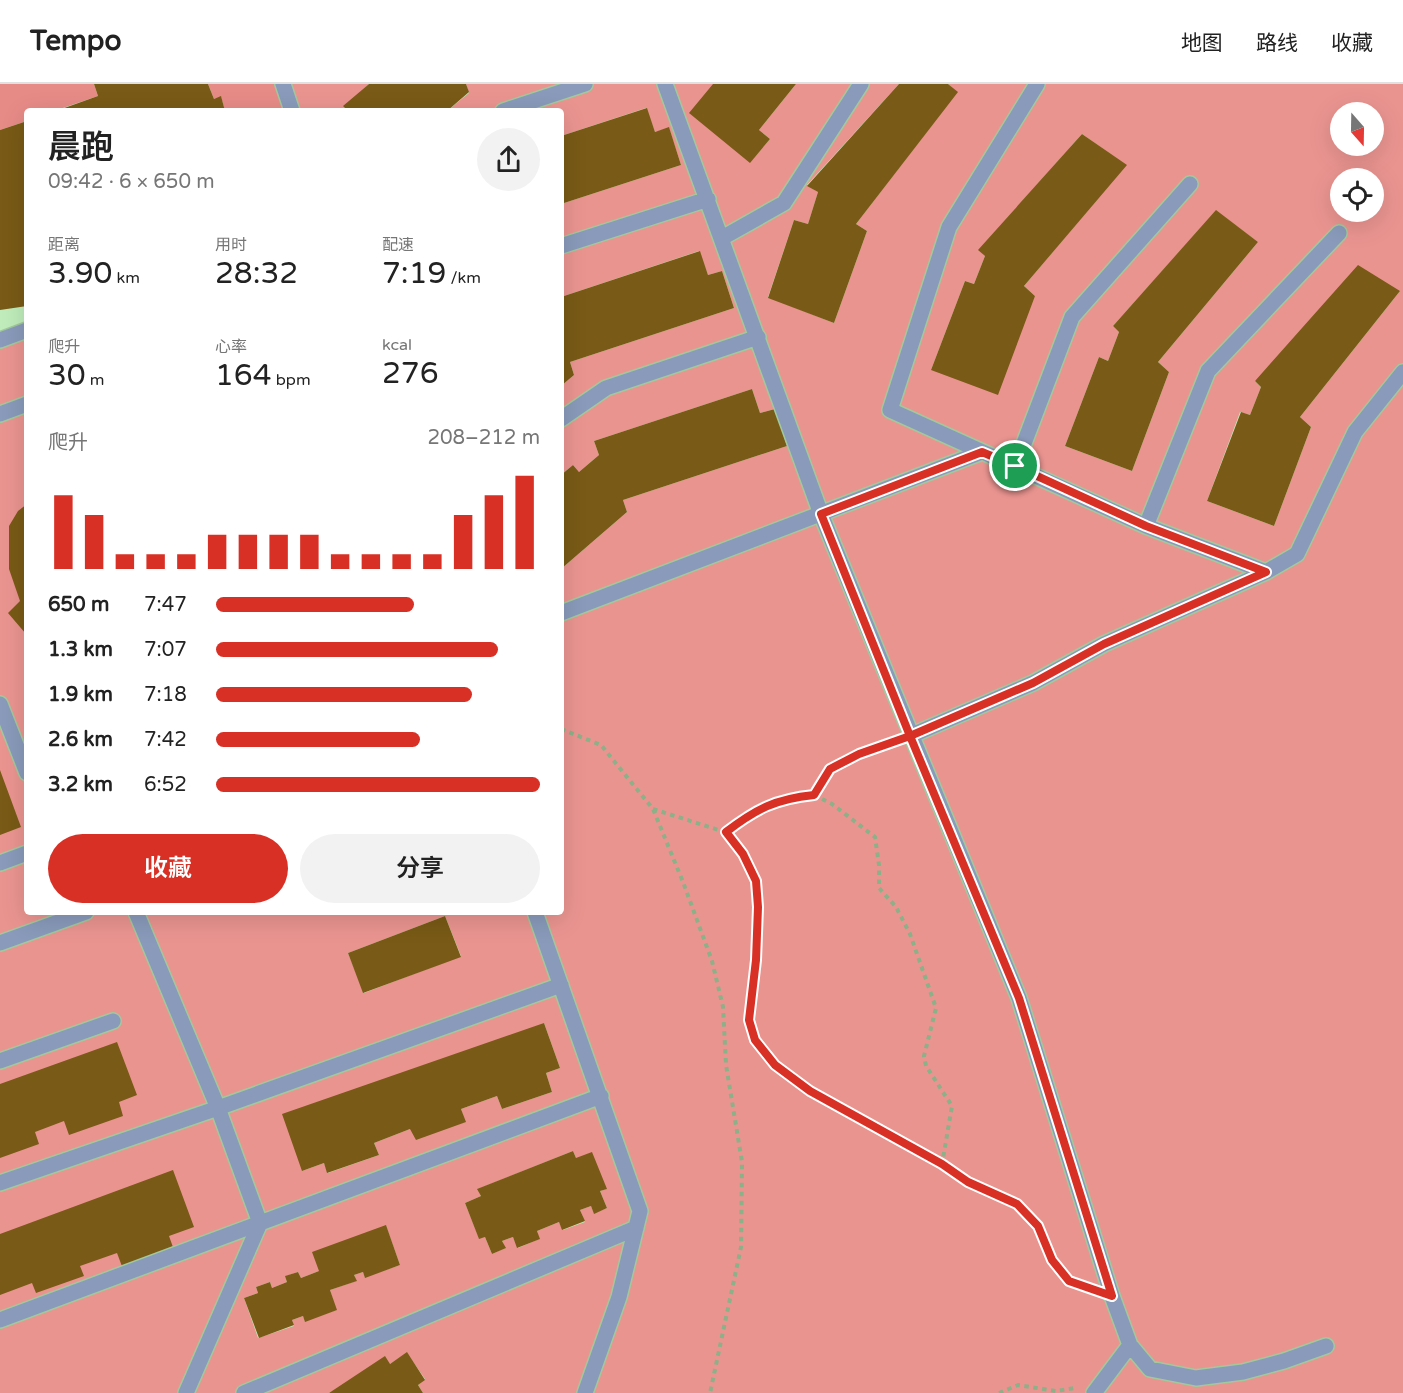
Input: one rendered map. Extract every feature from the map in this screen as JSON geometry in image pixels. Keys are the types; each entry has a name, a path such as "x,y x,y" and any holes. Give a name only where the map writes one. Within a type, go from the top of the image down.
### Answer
{"street":[{"path":"284,84 291,108"},
{"path":"512,108 585,84"},
{"path":"665,84 821,514 1019,998 1112,1296 1130,1345 1150,1368 1196,1377 1243,1372 1326,1346"},
{"path":"722,238 784,203 861,84"},
{"path":"1037,84 949,227 890,410 1146,526 1266,572"},
{"path":"1015,466 1072,317 1190,184"},
{"path":"564,245 708,199"},
{"path":"1146,526 1208,371 1339,233"},
{"path":"0,340 24,331"},
{"path":"564,417 606,388 758,337"},
{"path":"910,736 1033,683 1104,644 1266,572 1297,554 1355,432 1403,372"},
{"path":"0,414 24,405"},
{"path":"564,612 982,452"},
{"path":"0,704 3,723 24,767"},
{"path":"0,863 24,854"},
{"path":"0,943 77,915"},
{"path":"137,915 218,1108 260,1223 186,1393"},
{"path":"536,915 640,1211 619,1297 585,1393"},
{"path":"0,1183 218,1108 561,985"},
{"path":"0,1061 113,1021"},
{"path":"0,1320 601,1096"},
{"path":"244,1393 636,1228"},
{"path":"1097,1389 1130,1345"}],"path":[{"path":"564,730 601,745 653,809 712,961 723,1007 726,1065 742,1162 741,1246 710,1393"},
{"path":"814,795 830,769 859,754 910,736"},
{"path":"726,832 751,813 787,798 814,795 832,804 875,837 879,888 896,907 910,934 936,1008 924,1056 926,1066 952,1106 942,1164"},
{"path":"653,809 726,832 743,854 756,881 758,907 756,960 749,1020 755,1040 775,1065 810,1091 942,1164 968,1182 1017,1204 1038,1226 1052,1260 1069,1281 1112,1296"},
{"path":"999,1393 1018,1385 1056,1391 1097,1389"}],"shaded area":[{"path":"0,84 94,84 98,96 63,108 24,108 24,122 0,130"},
{"path":"208,84 283,84 291,108 224,108 221,97 214,99"},
{"path":"283,84 369,84 345,108 291,108"},
{"path":"466,84 713,84 750,162 770,139 759,130 796,84 899,84 807,185 818,192 808,224 794,220 768,297 834,323 867,231 856,224 957,92 948,84 1403,84 1403,1393 423,1393 418,1385 425,1379 407,1353 390,1364 329,1393 0,1393 0,340 22,332 24,337 24,915 564,915 564,566 627,512 623,500 787,446 775,409 760,413 752,389 594,441 599,455 579,472 573,465 564,472 564,383 574,375 570,362 734,308 722,271 708,275 699,251 564,296 564,203 681,165 669,128 655,132 646,108 564,135 564,108 451,108 469,93","holes":["1082,134 1126,165 1024,286 1035,296 931,370 965,281 974,284 985,256 979,250","1216,211 1258,242 1158,362 1169,372 1132,471 1065,446 1099,357 1108,361 1119,332 1113,326","1400,291 1300,417 1311,427 1274,526 1207,501 1240,412 1250,415 1261,387 1255,381","445,916 461,956 364,993 348,953","544,1023 560,1068 546,1073 552,1092 502,1109 497,1096 461,1109 465,1122 410,1129 374,1143 379,1155 328,1173 324,1163 302,1171","573,1151 576,1158 606,1189 600,1191 607,1208 594,1213 591,1206 580,1210 585,1222 563,1230 559,1222 537,1231 539,1239 518,1248 513,1237 502,1241 505,1248 492,1254 485,1237 479,1238 465,1203 481,1196 478,1189","386,1226 400,1265 365,1277 363,1272 354,1275 356,1281 330,1290 336,1310 305,1321 303,1316 292,1320 294,1326 258,1338 244,1298 258,1293 256,1287 270,1282 272,1288 287,1282 286,1276 298,1272 301,1278 319,1271"]}],"building":[{"path":"94,84 208,84 214,99 221,96 224,108 64,108 98,96"},
{"path":"369,84 466,84 469,92 450,108 345,108 343,106"},
{"path":"713,84 796,84 759,130 770,139 750,163 689,113"},
{"path":"899,84 948,84 958,92 856,224 867,231 834,323 768,298 794,220 808,224 818,192 807,186"},
{"path":"647,108 655,132 669,127 681,165 564,203 564,135"},
{"path":"24,122 24,306 0,310 0,130"},
{"path":"1082,134 1127,165 1024,286 1035,296 998,395 931,370 965,281 974,284 985,256 978,250"},
{"path":"1216,210 1258,242 1158,362 1169,372 1132,471 1065,446 1099,357 1108,361 1119,332 1113,326"},
{"path":"700,251 708,275 722,271 734,308 570,362 574,375 564,383 564,296"},
{"path":"1358,265 1400,291 1300,417 1311,427 1274,526 1207,501 1241,412 1250,415 1261,387 1255,381"},
{"path":"752,389 760,413 775,409 787,446 623,500 627,512 564,566 564,472 573,465 579,472 599,455 594,441"},
{"path":"24,506 24,632 8,613 20,601 9,569 9,526 18,511"},
{"path":"0,770 21,827 0,835"},
{"path":"445,916 461,957 363,993 348,953"},
{"path":"544,1023 560,1068 546,1073 552,1092 502,1109 497,1096 461,1109 466,1122 416,1140 410,1129 374,1143 379,1155 327,1173 324,1163 302,1171 282,1114"},
{"path":"117,1042 137,1095 119,1102 123,1116 69,1135 64,1121 35,1132 39,1144 0,1158 0,1084"},
{"path":"573,1151 576,1158 592,1152 607,1189 600,1191 607,1208 594,1214 591,1206 580,1210 585,1221 562,1230 559,1222 537,1231 540,1239 517,1248 513,1237 502,1241 506,1248 492,1254 485,1237 479,1239 465,1203 481,1196 477,1189"},
{"path":"173,1170 194,1227 169,1236 174,1250 123,1269 117,1253 80,1266 84,1276 36,1293 32,1283 0,1295 0,1234"},
{"path":"386,1225 400,1265 365,1278 363,1272 354,1275 357,1281 330,1290 337,1310 305,1322 303,1316 292,1320 294,1325 259,1338 244,1298 258,1293 256,1287 270,1282 272,1288 287,1282 285,1276 298,1272 301,1278 319,1271 312,1252"},
{"path":"407,1352 425,1380 418,1385 423,1393 329,1393 385,1356 390,1364"}],"route":[{"path":"1015,466 982,452 821,514 910,736 859,754 830,769 814,795 787,798 751,813 726,832 743,854 756,881 758,907 756,960 749,1020 755,1040 775,1065 836,1107 909,1145 968,1182 1017,1204 1038,1226 1052,1260 1069,1281 1112,1296 1019,998 910,736 1033,683 1104,644 1266,572 1146,526 1015,466"}]}
